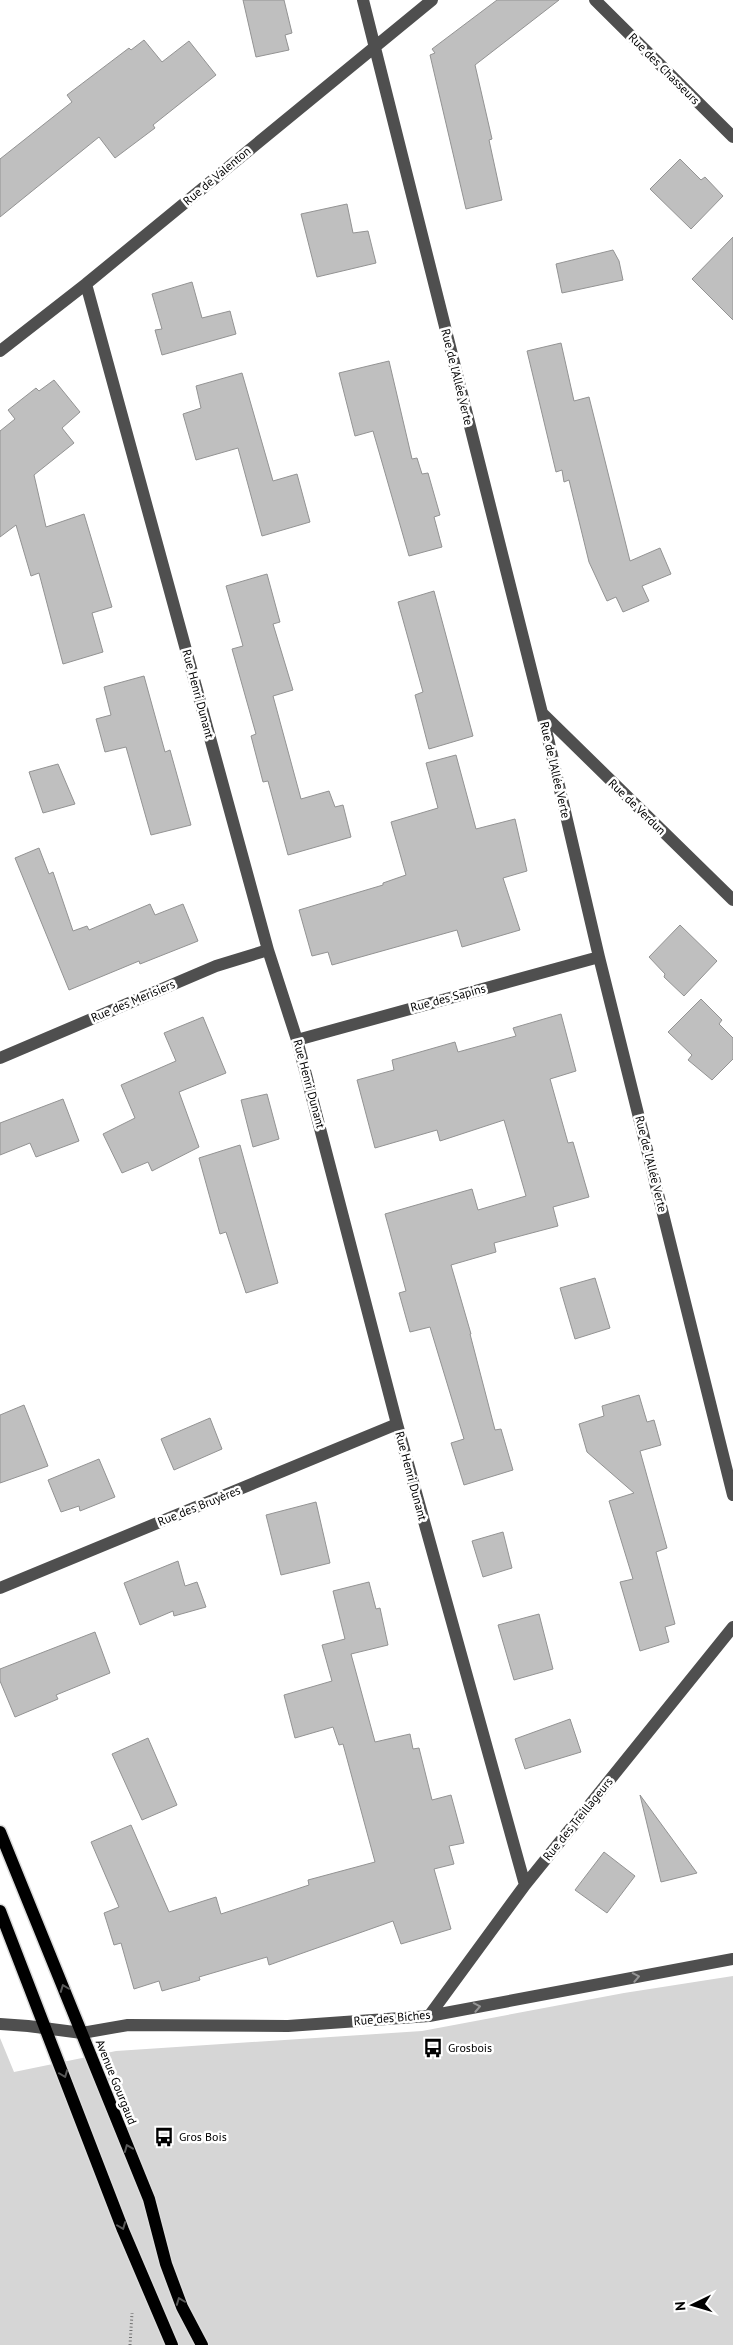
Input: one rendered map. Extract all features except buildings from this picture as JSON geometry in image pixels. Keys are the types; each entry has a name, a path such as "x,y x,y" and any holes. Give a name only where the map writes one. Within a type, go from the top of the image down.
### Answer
{"main road":[{"name":"Avenue Gourgaud","path":"0,1832 149,2199 166,2264 182,2307 202,2345"},
{"path":"0,1910 123,2230 172,2345"}],"street":[{"name":"Rue de l'Allée Verte","path":"362,0 542,713 599,956 733,1495"},
{"name":"Rue de Valenton","path":"0,351 86,284 432,0"},
{"name":"Rue des Chasseurs","path":"595,0 733,137"},
{"name":"Rue Henri Dunant","path":"86,284 268,950 298,1040 397,1424 525,1885"},
{"name":"Rue de Verdun","path":"542,713 733,900"},
{"name":"Rue des Merisiers","path":"0,1058 216,966 268,950"},
{"name":"Rue des Sapins","path":"298,1040 599,956"},
{"name":"Rue des Bruyères","path":"0,1588 397,1424"},
{"name":"Rue des Treillageurs","path":"429,2016 525,1885 733,1627"},
{"name":"Rue des Biches","path":"0,2024 82,2033 128,2025 288,2026 429,2016 733,1959"}],"shaded area":[{"path":"733,1976 733,2345 0,2345 0,2038 14,2072 116,2051 422,2031 624,1993"}],"place":[{"name":"Grosbois","path":"433,2048"},
{"name":"Gros Bois","path":"164,2137"}]}
